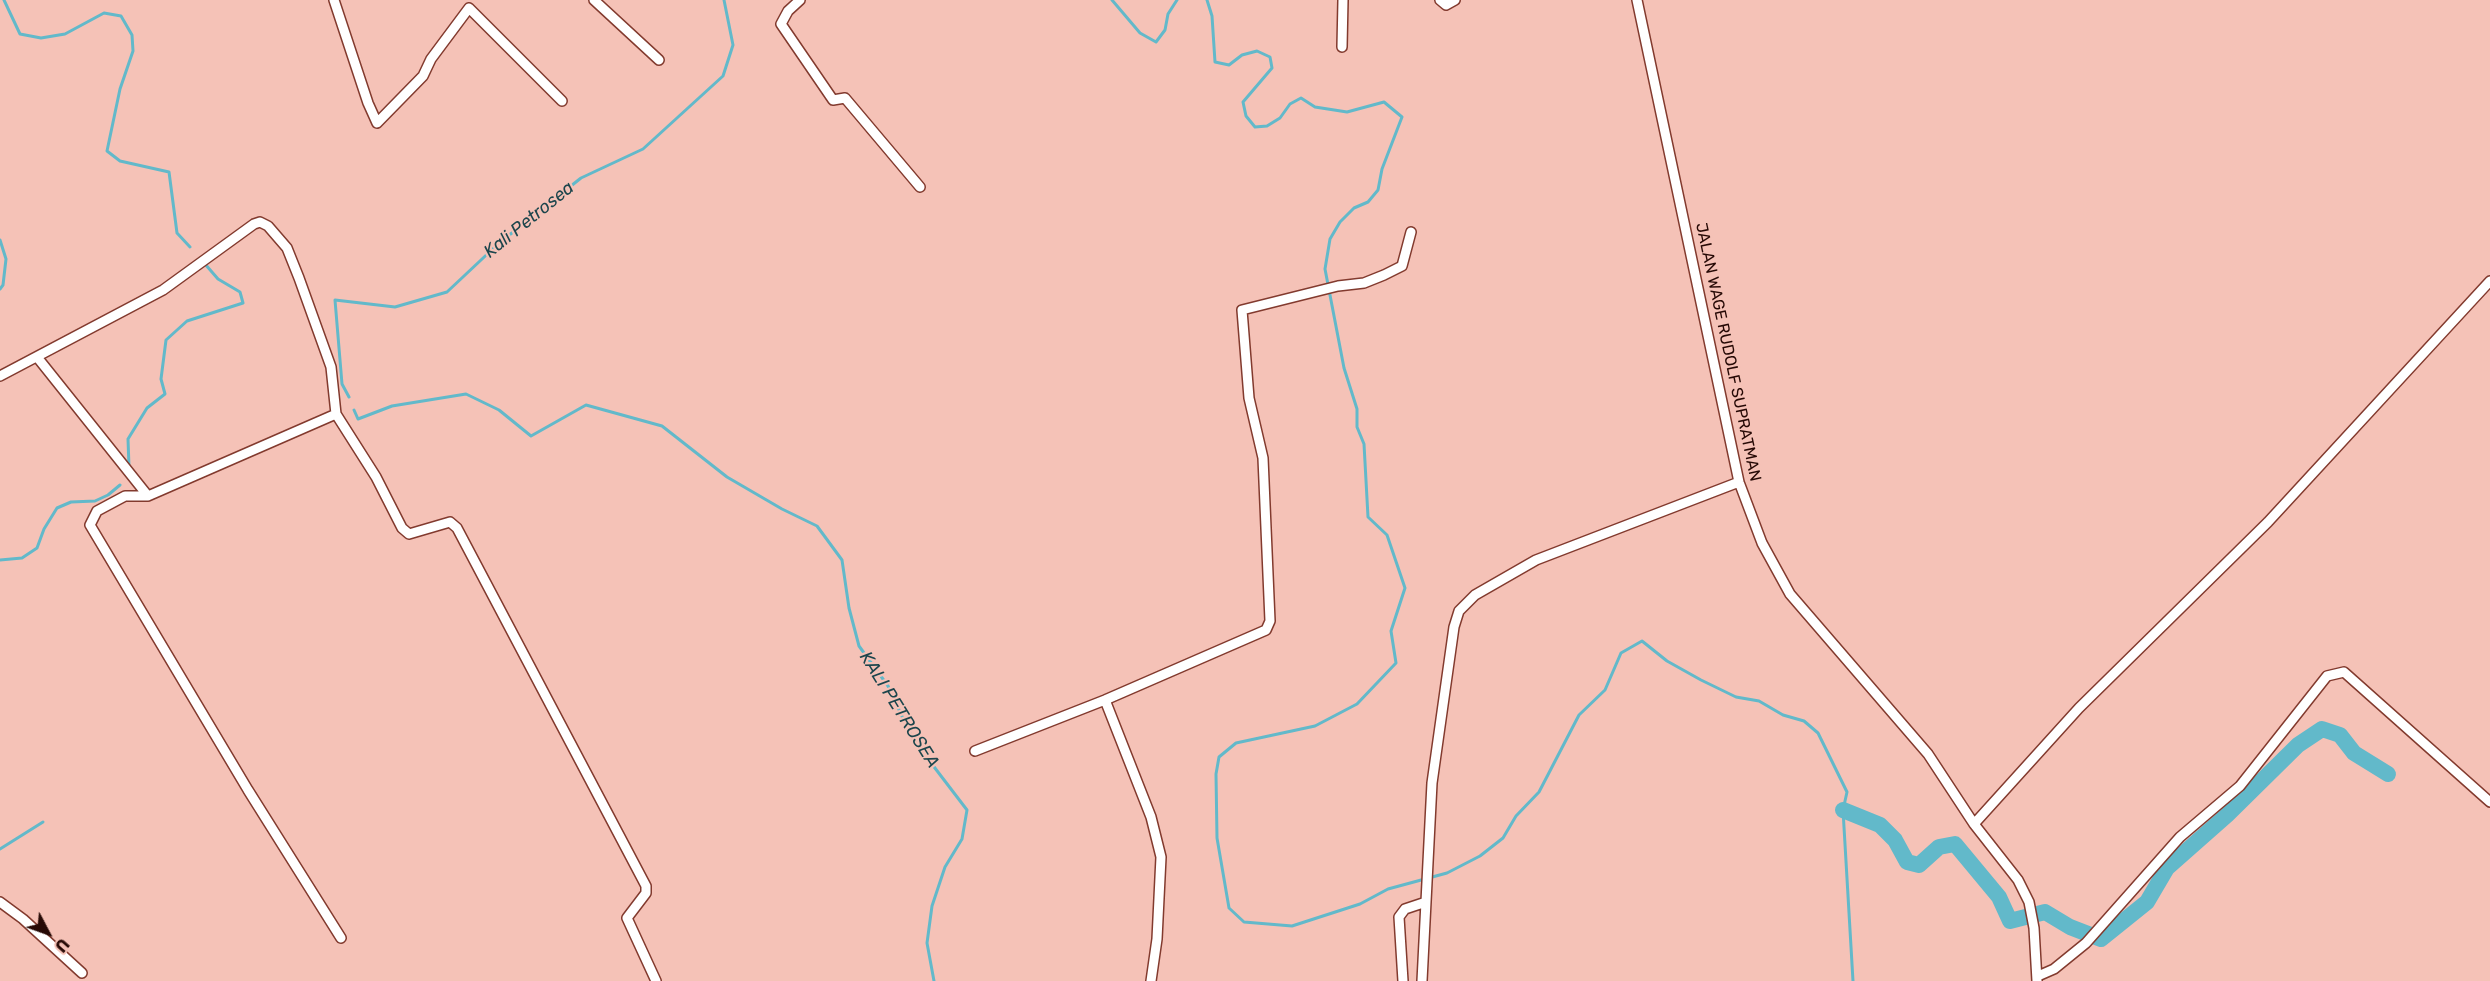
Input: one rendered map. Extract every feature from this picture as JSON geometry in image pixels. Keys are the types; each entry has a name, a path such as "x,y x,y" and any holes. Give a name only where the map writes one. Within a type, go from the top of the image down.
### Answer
{"street":[{"path":"334,0 377,123 423,76 431,59 469,8 562,101"},
{"path":"594,0 659,60"},
{"path":"800,0 788,10 781,24 833,99 845,98 920,187"},
{"path":"1342,47 1343,0"},
{"path":"1440,0 1446,5 1455,0"},
{"name":"JALAN WAGE RUDOLF SUPRATMAN","path":"1637,0 1739,482 1762,543 1790,594 1928,754 1974,824 2018,880 2029,902 2034,928 2038,979"},
{"path":"0,376 134,308 163,290 254,224 265,223 287,248 299,278 331,367 336,414 376,477 404,532 414,533 450,522 457,528 646,886 646,893 627,918 656,981"},
{"path":"975,751 1106,700 1266,630 1270,621 1263,458 1246,380 1242,310 1338,286 1364,283 1402,266 1411,232"},
{"path":"1974,824 2079,708 2268,522 2490,281"},
{"path":"37,357 148,496"},
{"path":"336,414 148,496 125,496 97,511 91,519 92,532 341,938"},
{"path":"1422,981 1432,783 1454,627 1459,611 1475,595 1536,560 1739,482"},
{"path":"2038,979 2086,943 2180,837 2240,786 2327,676 2344,672 2490,802"},
{"path":"1106,700 1151,817 1161,857 1157,939 1151,981"},
{"path":"1403,981 1399,917 1405,909 1426,897"},
{"path":"0,902 23,919 82,974"}],"waterway":[{"path":"4,0 20,34 41,38 65,34 104,13 121,16 132,35 133,51 120,89 107,151 120,161 169,172 177,233 190,247"},
{"name":"Kali Petrosea","path":"349,397 342,384 335,300 395,307 447,292 498,244 581,178 643,149 723,76 733,45 724,0"},
{"path":"1112,0 1140,33 1156,42 1165,30 1168,14 1177,0"},
{"path":"1207,0 1212,16 1215,62 1229,65 1242,55 1257,51 1270,57 1272,68 1243,102 1246,116 1255,127 1267,126 1280,118 1290,104 1301,98 1315,107 1347,112 1384,102 1402,117 1382,169 1378,190 1368,202 1354,208 1340,222 1330,239 1325,269 1344,368 1357,409 1357,427 1364,444 1368,517 1387,535 1405,588 1391,631 1396,663 1357,704 1315,726 1236,743 1219,757 1216,774 1217,838 1229,908 1244,922 1292,926 1360,904 1388,889 1447,873 1480,856 1503,838 1516,816 1539,792 1579,715 1605,690 1621,653 1642,641 1667,661 1701,680 1736,697 1759,701 1783,715 1804,721 1818,733 1847,792 1843,810 1853,981"},
{"path":"0,240 6,259 3,285 0,289"},
{"path":"129,467 128,439 147,408 165,394 161,379 166,340 187,321 243,303 240,292 218,279 205,264"},
{"name":"KALI PETROSEA","path":"354,410 358,419 392,406 466,394 499,410 531,436 586,405 662,426 727,477 782,509 817,526 842,560 849,608 859,646 888,686 912,738 967,810 962,839 945,867 932,906 927,943 934,981"},
{"path":"0,560 22,558 37,548 44,529 57,508 71,502 95,501 108,495 120,485"},
{"path":"1843,810 1880,825 1895,840 1907,862 1919,865 1939,847 1955,844 1999,897 2010,921 2045,912 2070,927 2101,939 2147,902 2167,868 2227,815 2298,745 2322,729 2340,735 2354,753 2388,774"},
{"path":"0,849 43,822"}]}
